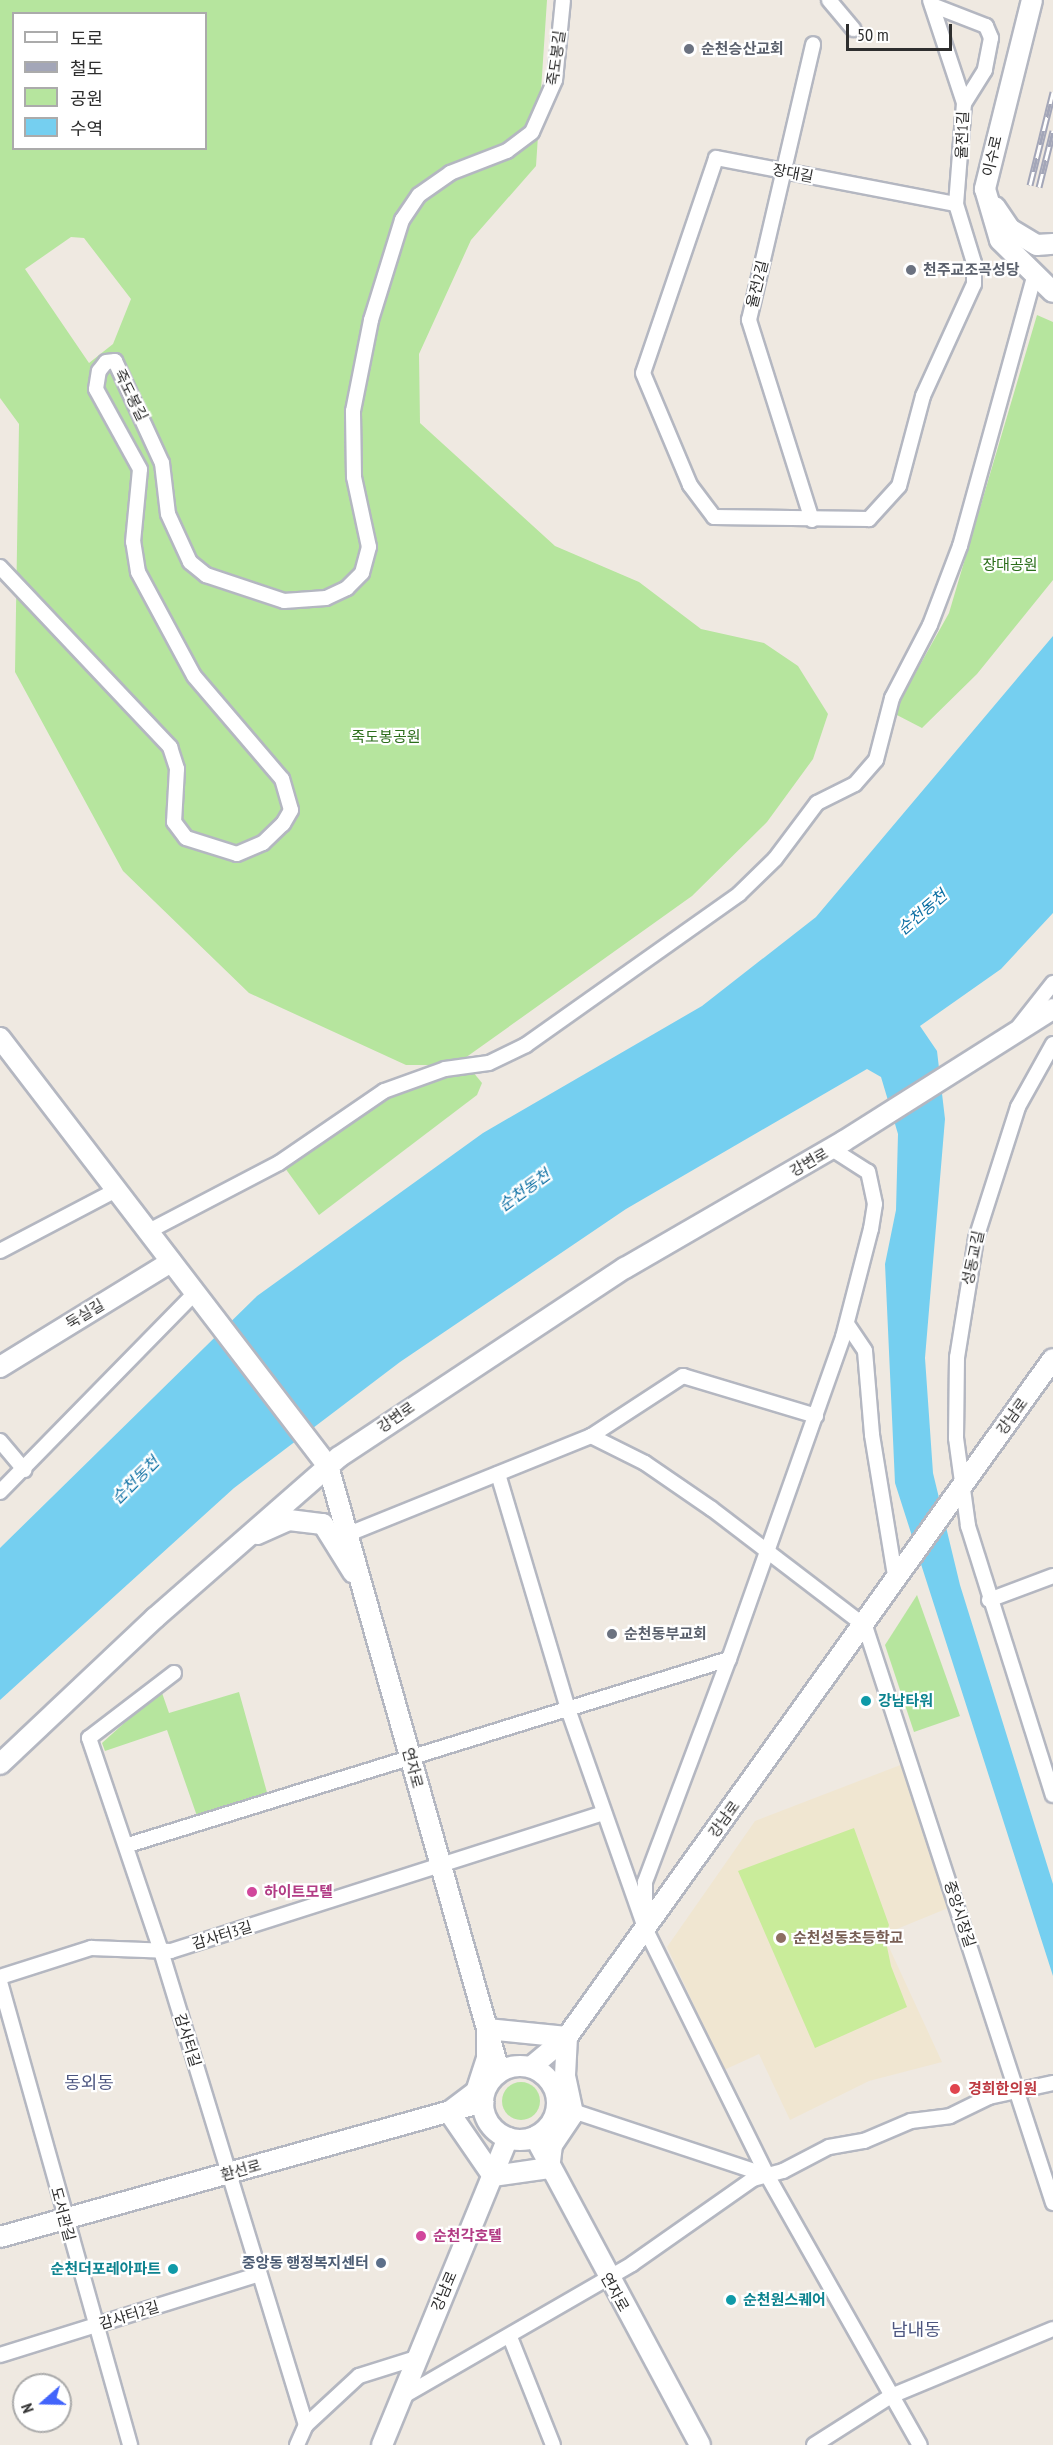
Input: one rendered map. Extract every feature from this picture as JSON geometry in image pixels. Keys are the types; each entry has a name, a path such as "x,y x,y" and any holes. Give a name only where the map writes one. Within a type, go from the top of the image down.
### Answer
{"main road":[{"name":"이수로","path":"1032,0 987,169 986,203 994,226 1034,278 1053,292"},
{"path":"987,169 1002,222 1037,245 1053,244"},
{"path":"1014,1033 1053,996"},
{"path":"1014,1033 1053,1009"},
{"name":"강변로","path":"0,1764 243,1539 328,1466 597,1285 838,1145 1014,1033"},
{"name":"연자로","path":"0,1038 200,1301 312,1439 328,1466 351,1533 410,1759 499,2071"},
{"name":"둑실길","path":"0,1367 171,1262"},
{"name":"강남로","path":"531,2067 567,2037 865,1626 955,1494 1053,1359"},
{"path":"243,1539 290,1520 323,1524 368,1600"},
{"path":"487,2030 567,2037 565,2110 552,2145 549,2168 493,2176 448,2112 476,2092 487,2058 487,2030"},
{"path":"531,2067 549,2078 565,2110 535,2137 508,2138 489,2124 483,2102 499,2071 531,2067"},
{"name":"환선로","path":"0,2237 483,2102"},
{"name":"연자로","path":"535,2137 607,2279 700,2445"},
{"name":"강남로","path":"382,2445 508,2138"}],"street":[{"name":"죽도봉길","path":"0,567 170,747 177,769 174,822 186,838 237,854 263,843 282,824 291,810 282,779 194,676 138,572 133,534 140,469 96,389 99,371 106,362 115,361 162,462 168,514 190,562 206,575 284,601 326,598 347,588 362,573 369,547 354,477 352,411 371,320 402,220 420,195 450,172 507,151 532,132 555,80 563,0"},
{"path":"829,0 853,29"},
{"path":"931,2 986,26 991,38 985,70 963,103"},
{"name":"율전1길","path":"931,2 963,103 956,204"},
{"name":"율전2길","path":"812,520 749,333 813,44"},
{"name":"장대길","path":"716,158 784,172 956,204 974,263 974,284 923,396 899,486 869,519 714,517 690,485 643,373 716,158"},
{"path":"147,1232 279,1163 384,1091 435,1071 489,1063 526,1046 740,894 817,803 855,784 876,760 892,698 930,625 960,546 1034,278"},
{"path":"1014,1033 1053,982"},
{"name":"성동교길","path":"1053,1044 1018,1107 968,1275 957,1357 955,1494 1053,1795"},
{"path":"645,1928 645,1882 729,1659 816,1416 846,1324 875,1204 868,1172 838,1145"},
{"path":"0,1251 116,1190"},
{"path":"0,1492 200,1301"},
{"path":"846,1324 865,1351 872,1435 896,1582"},
{"path":"351,1533 591,1436 683,1376 816,1416"},
{"path":"591,1436 645,1463 767,1548 865,1626"},
{"path":"0,1441 24,1470"},
{"path":"498,1474 568,1709 645,1928 767,2175 920,2445"},
{"path":"989,1600 1053,1576"},
{"name":"중앙시장길","path":"865,1626 1053,2203"},
{"path":"128,1845 729,1659"},
{"name":"감사터길","path":"174,1673 89,1738 128,1845 226,2174 306,2425"},
{"name":"감사터3길","path":"0,1977 92,1948 161,1951 440,1867 604,1813"},
{"name":"도서관길","path":"0,1982 94,2326 130,2445"},
{"path":"402,2397 510,2337 607,2279 753,2179 837,2144 864,2142 923,2118 960,2113 1001,2094 1018,2095 1053,2083"},
{"path":"565,2110 767,2175"},
{"name":"감사터2길","path":"0,2355 257,2275"},
{"path":"814,2445 891,2396 1053,2328"},
{"path":"510,2337 553,2445"},
{"path":"297,2445 306,2425 359,2376 416,2358"}],"shaded area":[{"name":"순천성동초등학교","path":"903,1764 953,1906 892,1931 888,1945 942,2062 869,2081 790,2120 759,2054 724,2070 667,1947 755,1821"}],"green space":[{"name":"죽도봉공원","path":"0,0 547,0 536,166 471,240 419,354 420,423 555,546 639,582 701,629 764,643 798,666 828,714 813,759 767,822 692,896 465,1058 439,1065 406,1065 249,993 123,871 15,672 19,424 0,398","holes":["71,237 84,238 131,299 113,344 89,363 25,269"]},
{"name":"장대공원","path":"1037,315 1053,322 1053,580 977,674 922,728 893,713 949,613"},
{"path":"473,1072 482,1083 477,1095 319,1215 285,1168 406,1085"},
{"path":"917,1595 960,1716 914,1732 885,1645"},
{"path":"161,1690 169,1713 239,1692 268,1796 198,1819 167,1730 105,1751 102,1743"},
{"path":"854,1828 889,1925 885,1937 891,1966 907,2007 815,2048 738,1871"},
{"path":"521,2082 534,2088 540,2101 534,2114 521,2120 508,2114 502,2101 508,2088"}],"water":[{"name":"순천동천","path":"1053,636 1053,913 1001,969 920,1026 937,1051 945,1119 925,1358 933,1473 960,1585 1053,1884 1053,1976 895,1483 885,1264 896,1210 898,1134 881,1077 867,1069 626,1209 400,1362 234,1488 0,1700 0,1548 257,1296 483,1133 702,1006 816,917"}],"railway":[{"path":"1030,185 1053,92"},
{"path":"1039,187 1053,131"}],"place":[{"name":"순천승산교회","path":"689,49"},
{"name":"천주교조곡성당","path":"911,270"},
{"name":"순천동부교회","path":"612,1634"},
{"name":"강남타워","path":"866,1701"},
{"name":"하이트모텔","path":"252,1892"},
{"name":"순천성동초등학교","path":"781,1938"},
{"name":"경희한의원","path":"955,2089"},
{"name":"순천각호텔","path":"421,2236"},
{"name":"중앙동 행정복지센터","path":"381,2263"},
{"name":"순천더포레아파트","path":"173,2269"},
{"name":"순천원스퀘어","path":"731,2300"}],"district":[{"name":"동외동","path":"89,2083"},
{"name":"남내동","path":"916,2330"}]}
